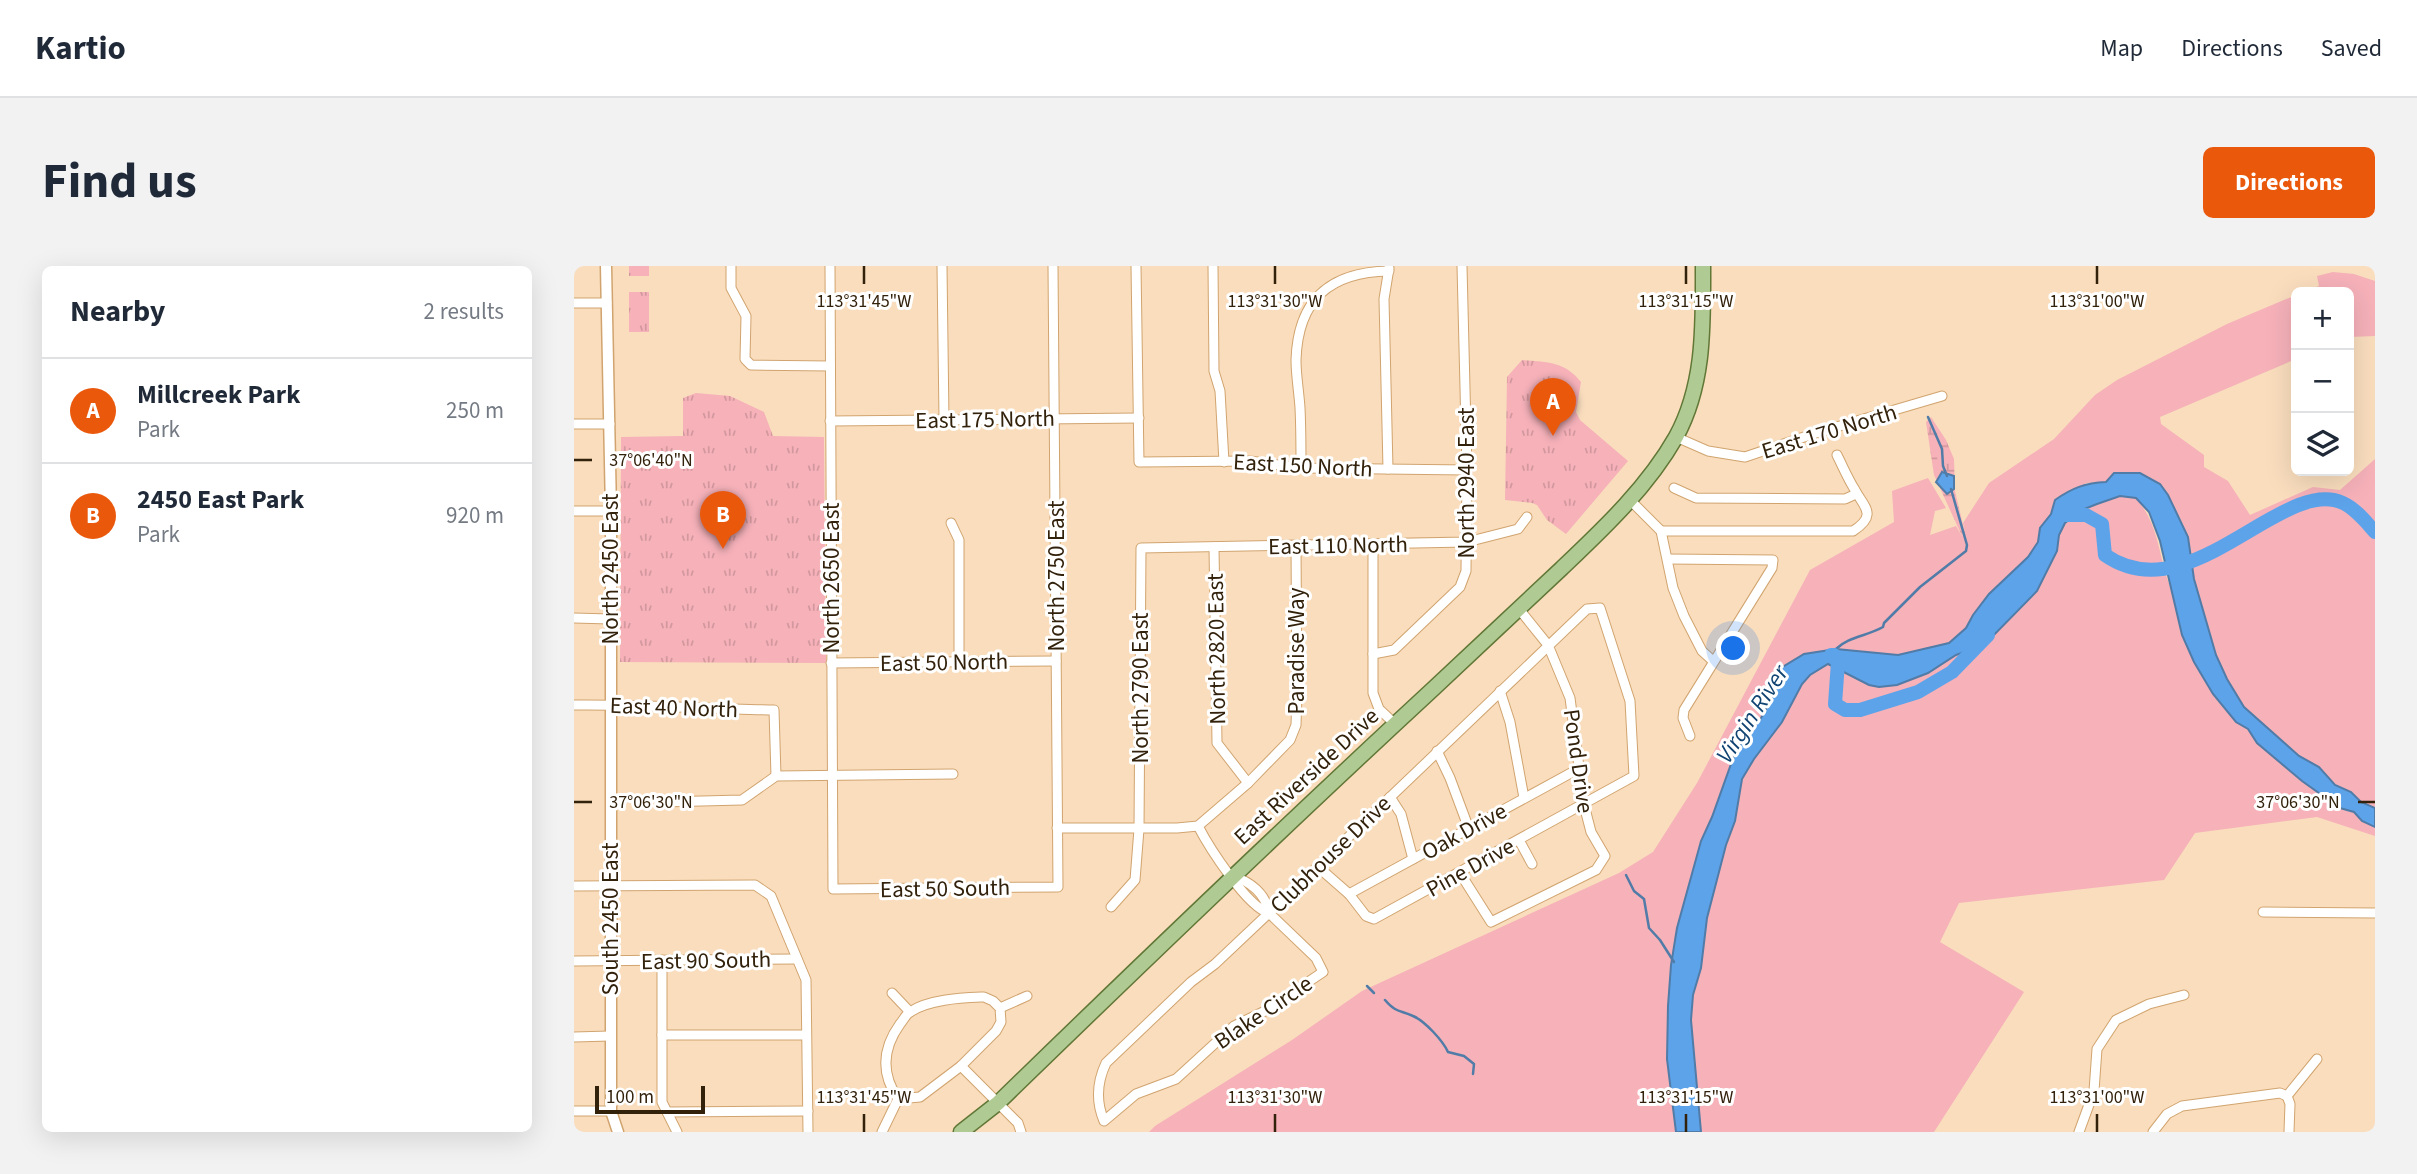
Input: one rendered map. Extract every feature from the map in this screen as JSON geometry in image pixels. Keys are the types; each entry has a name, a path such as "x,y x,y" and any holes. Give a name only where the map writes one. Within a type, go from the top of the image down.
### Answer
{"main road":[{"name":"East Riverside Drive","path":"961,1132 998,1103 1232,876 1599,532 1652,475 1673,441 1689,407 1699,373 1703,339 1703,266"}],"street":[{"name":"North 2450 East","path":"607,266 611,510 610,704"},
{"path":"732,266 731,288 746,316 745,359 751,365 830,366"},
{"name":"North 2650 East","path":"830,266 833,889"},
{"path":"942,266 944,420"},
{"name":"North 2750 East","path":"1054,266 1058,887"},
{"path":"1136,266 1139,418"},
{"path":"1213,266 1214,372 1220,391 1224,461"},
{"name":"North 2940 East","path":"1373,654 1394,650 1460,587 1466,571 1467,470 1462,266"},
{"path":"1301,468 1296,363 1297,342 1303,321 1313,302 1339,280 1367,271 1389,269 1384,299 1388,469"},
{"path":"574,303 607,303"},
{"name":"East 170 North","path":"1673,441 1708,451 1745,457 1816,432 1942,396"},
{"name":"East 175 North","path":"830,421 1139,418"},
{"name":"East 150 North","path":"1139,418 1139,461 1250,461 1301,468 1467,470"},
{"path":"574,424 610,424"},
{"path":"1661,531 1853,531 1865,521 1867,511 1837,455"},
{"path":"1674,488 1696,498 1844,499 1856,494"},
{"path":"1629,499 1661,531 1673,588 1684,616 1702,651 1713,660"},
{"path":"574,511 611,510"},
{"name":"East 110 North","path":"1141,548 1466,542 1518,529 1527,517"},
{"path":"951,523 959,540 960,662"},
{"path":"1373,544 1373,693 1379,709 1395,724"},
{"name":"Paradise Way","path":"1198,826 1290,740 1296,725 1296,546"},
{"name":"North 2820 East","path":"1214,547 1217,743 1248,782"},
{"name":"North 2790 East","path":"1111,907 1135,880 1139,829 1141,548"},
{"path":"1668,559 1773,559 1772,568 1684,710 1683,719 1690,736"},
{"name":"Clubhouse Drive","path":"1104,1121 1099,1109 1099,1077 1106,1063 1269,913 1587,608 1600,608 1630,701 1634,776"},
{"name":"Pond Drive","path":"1460,873 1491,922 1596,870 1605,856 1591,832 1584,805 1570,698 1548,645 1518,609"},
{"path":"574,618 610,619"},
{"name":"East 50 North","path":"831,663 1056,661"},
{"path":"1500,691 1510,722 1524,798"},
{"name":"South 2450 East","path":"610,704 611,1111 618,1132"},
{"name":"East 40 North","path":"574,705 645,704 681,709 774,709 776,776"},
{"path":"1437,751 1469,829"},
{"name":"Oak Drive","path":"1349,894 1580,768"},
{"path":"662,802 742,800 776,776 953,774"},
{"name":"Pine Drive","path":"1317,866 1349,894 1366,916 1374,919 1634,776"},
{"path":"1390,797 1401,814 1413,859"},
{"path":"1058,828 1139,829 1198,826 1238,887 1261,910 1269,913"},
{"path":"1519,840 1532,864"},
{"path":"574,886 755,885 771,896 806,980 808,1132"},
{"name":"East 50 South","path":"833,889 1058,887"},
{"path":"2263,912 2375,913"},
{"name":"Blake Circle","path":"1104,1121 1136,1094 1175,1079 1234,1026 1265,1010 1323,972 1316,958 1269,913"},
{"name":"East 90 South","path":"574,961 797,959"},
{"path":"662,960 662,1102 677,1132"},
{"path":"892,993 910,1012"},
{"path":"2079,1132 2094,1091 2097,1049 2116,1020 2150,1004 2184,995"},
{"path":"1000,1008 1027,996"},
{"path":"984,997 1000,1008 1001,1022 996,1031 961,1066 920,1097 898,1099 888,1084 887,1049 893,1034 910,1012 930,1004 984,997"},
{"path":"662,1035 806,1035"},
{"path":"574,1037 610,1036"},
{"path":"2287,1096 2317,1059"},
{"path":"961,1066 1018,1123 1021,1132"},
{"path":"2153,1132 2167,1114 2182,1105 2280,1093 2287,1096 2290,1104 2289,1132"},
{"path":"883,1132 898,1099"},
{"path":"574,1111 611,1111"},
{"path":"667,1112 808,1111"}],"green space":[{"path":"629,266 649,266 649,276 629,276"},
{"path":"2333,272 2354,274 2375,281 2375,336 2354,337 2354,287 2316,287 2319,286 2317,276"},
{"path":"629,292 649,292 649,332 629,332"},
{"path":"2291,297 2291,361 2160,417 2161,424 2204,455 2204,467 2228,481 2250,515 2313,487 2340,490 2375,459 2375,808 2335,785 2319,767 2299,756 2244,707 2216,655 2194,579 2188,537 2179,516 2106,482 2086,483 2051,514 2040,528 2038,542 2028,557 1989,594 1966,628 1949,643 1898,655 1835,649 1804,654 1781,668 1775,693 1761,718 1736,750 1701,841 1677,928 1671,965 1667,1059 1676,1132 1149,1132 1292,1040 1362,991 1619,873 1653,852 1697,783 1810,570 1894,522 1892,491 1928,478 1946,508 1935,511 1930,535 1956,526 1962,536 1965,533 1963,523 1989,483 2054,439 2095,395 2117,380 2227,324"},
{"path":"1522,360 1555,364 1575,375 1581,382 1576,412 1580,420 1628,461 1566,534 1547,520 1537,505 1505,500 1507,377"},
{"path":"696,393 730,396 764,412 773,436 824,437 826,663 620,662 621,437 683,436 683,398"},
{"path":"1931,417 1946,440 1954,459 1955,491 1965,533 1962,536 1934,475 1926,422"},
{"path":"2120,496 2136,498 2148,516 2156,534 2176,613 2223,707 2236,722 2248,729 2257,743 2302,781 2340,808 2354,812 2362,821 2375,827 2375,836 2317,817 2195,833 2164,880 1959,903 1940,942 2024,992 1934,1132 1701,1132 1691,1020 1707,918 1735,821 1742,779 1782,722 1802,684 1827,664 1869,685 1897,685 1928,673 1956,655 1988,641 2037,591 2057,551 2059,535 2065,523 2082,510"}],"water":[{"path":"1942,472 1954,476 1954,489 1947,494 1936,482"},
{"path":"2114,473 2140,473 2160,484 2168,495 2188,537 2194,579 2216,655 2244,707 2299,756 2319,767 2335,785 2375,808 2375,827 2362,821 2354,812 2340,808 2302,781 2257,743 2248,729 2236,722 2213,694 2182,635 2160,541 2149,512 2136,498 2120,496 2082,510 2065,523 2059,535 2057,551 2037,591 1979,647 1956,655 1928,673 1897,685 1869,685 1828,664 1810,675 1802,684 1782,722 1742,779 1735,821 1707,918 1701,968 1693,995 1691,1020 1701,1132 1676,1132 1667,1059 1671,965 1677,928 1701,841 1736,750 1761,718 1775,693 1781,668 1804,654 1836,649 1898,655 1949,643 1966,628 1989,594 2028,557 2038,542 2040,528 2051,514 2055,500 2079,487 2106,482"}],"waterway":[{"path":"1928,417 1942,449 1943,466 1947,476"},
{"path":"1836,649 1846,642 1883,627 1920,587 1966,551 1967,545 1951,489"},
{"name":"Virgin River","path":"2061,515 2086,515 2102,524 2105,555 2137,569 2169,568 2201,557 2292,508 2319,500 2343,503 2375,532"},
{"name":"Virgin River","path":"1831,655 1834,655 1838,662 1835,704 1845,710 1860,710 1918,692 1952,672 1988,635"},
{"path":"1626,875 1634,891 1644,899 1649,928 1674,962"},
{"path":"1367,986 1374,993"},
{"path":"1385,1000 1395,1009 1423,1022 1448,1052 1464,1056 1474,1064 1473,1074"}],"place":[{"name":"Millcreek Park","path":"1553,436"},
{"name":"2450 East Park","path":"723,549"}]}
